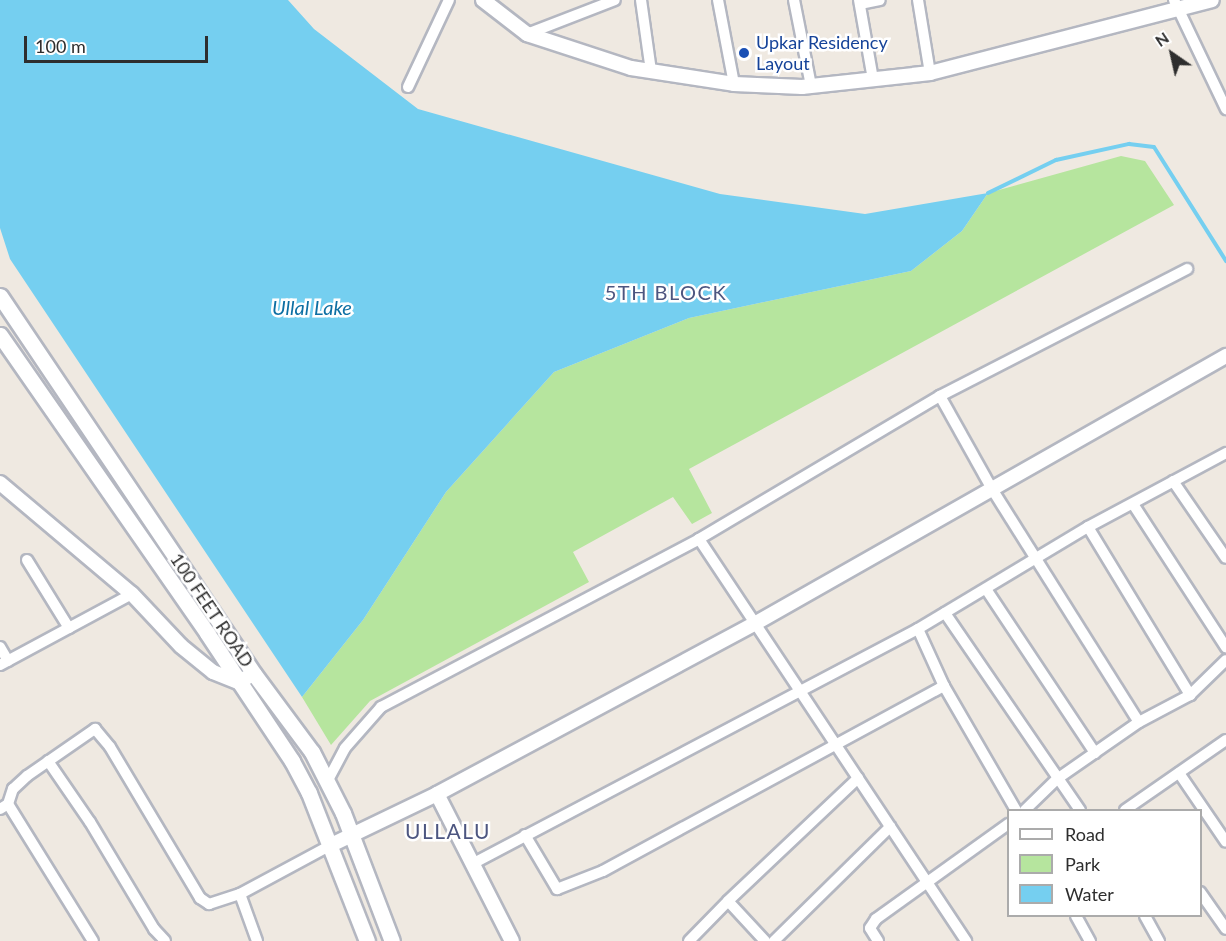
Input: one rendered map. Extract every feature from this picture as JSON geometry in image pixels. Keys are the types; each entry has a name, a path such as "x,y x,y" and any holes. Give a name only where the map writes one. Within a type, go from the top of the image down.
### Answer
{"main road":[{"name":"100 FEET ROAD","path":"0,296 254,674 312,752 352,836 392,941"},
{"name":"100 FEET ROAD","path":"0,335 53,408 300,777 367,941"}],"street":[{"path":"408,87 449,0"},
{"path":"483,0 527,34 651,72 734,84 811,86 930,73 1176,5 1212,0"},
{"path":"527,34 615,0"},
{"path":"641,0 651,72"},
{"path":"718,0 734,84"},
{"path":"794,0 811,86"},
{"path":"873,79 860,2 880,0"},
{"path":"918,0 930,73"},
{"path":"1176,5 1226,109"},
{"path":"327,782 345,748 381,707 699,539 940,396 1187,269"},
{"path":"93,941 4,807 13,789 48,761 95,729 110,747 200,898 209,904 240,894 329,846 437,794 756,623 1226,356"},
{"path":"940,396 992,489 1139,722"},
{"path":"474,862 918,628 1036,560 1088,527 1173,480 1225,456"},
{"path":"1173,480 1226,558"},
{"path":"0,483 132,594 181,646 213,672 238,682 254,674"},
{"path":"1133,504 1226,647"},
{"path":"1088,527 1190,694"},
{"path":"699,539 966,941"},
{"path":"27,560 69,628"},
{"path":"986,589 1095,753"},
{"path":"0,647 4,663 132,594"},
{"path":"945,613 1079,809"},
{"path":"918,628 944,686 1015,809"},
{"path":"1026,809 1057,779 1139,722 1190,694 1226,660"},
{"path":"525,835 557,889 603,871 944,686"},
{"path":"1142,806 1179,772 1226,740"},
{"path":"48,761 90,822 154,929 165,941"},
{"path":"1179,772 1226,842"},
{"path":"689,941 858,778"},
{"path":"437,794 474,862 512,941"},
{"path":"878,941 870,928 876,919 1007,825"},
{"path":"774,941 890,827"},
{"path":"240,894 257,941"},
{"path":"1202,895 1226,929"},
{"path":"728,901 765,941"},
{"path":"1077,917 1090,941"},
{"path":"1146,917 1159,941"}],"green space":[{"path":"1121,156 1145,161 1174,205 689,469 712,513 692,524 673,497 573,552 589,582 370,701 331,745 302,697 363,620 446,492 554,372 689,318 911,271 962,231 988,193"}],"water":[{"name":"Ullal Lake","path":"0,0 288,0 314,29 418,109 720,194 865,214 988,193 962,231 911,271 689,318 554,372 446,492 363,620 302,697 10,259 0,228"}],"waterway":[{"path":"988,193 1056,160 1129,144 1154,147 1226,261"}],"place":[{"name":"Upkar Residency Layout","path":"744,53"}],"district":[{"name":"5TH BLOCK","path":"666,292"},
{"name":"ULLALU","path":"448,831"}]}
